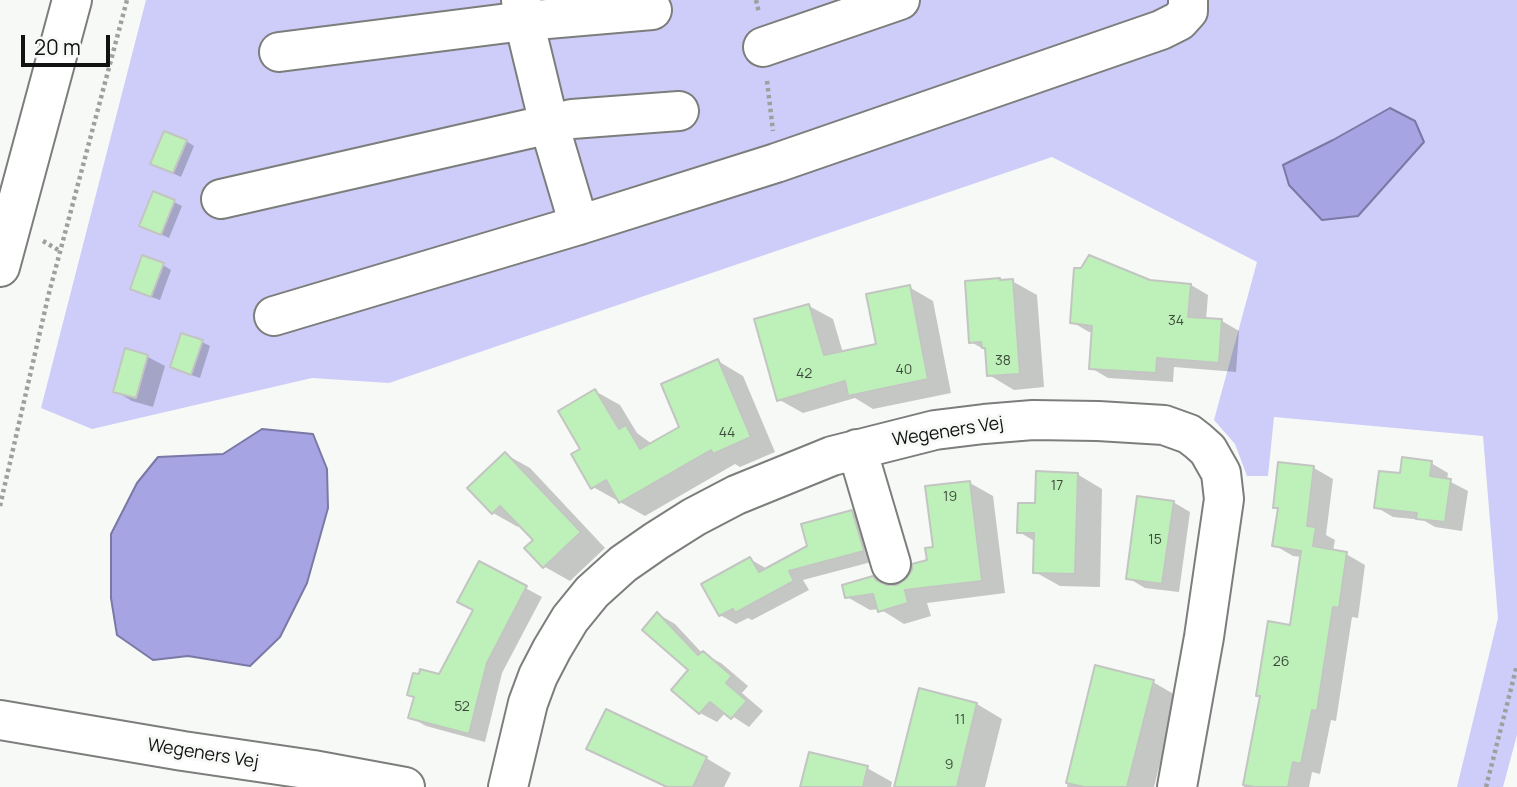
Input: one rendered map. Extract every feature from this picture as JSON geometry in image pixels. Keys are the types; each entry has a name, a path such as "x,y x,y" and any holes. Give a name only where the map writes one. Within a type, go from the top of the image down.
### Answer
{"street":[{"path":"0,267 5,221 72,0"},
{"path":"763,47 900,0"},
{"path":"274,316 776,163 1161,30 1180,21 1188,11 1188,0"},
{"path":"279,52 522,11 652,10"},
{"path":"522,11 549,124 579,225"},
{"path":"221,199 572,119 679,111"},
{"name":"Wegeners Vej","path":"508,787 523,718 538,676 570,619 592,592 623,564 694,517 736,495 832,456 935,430 1033,420 1164,425 1189,434 1208,450 1221,473 1224,499 1204,637 1177,787"},
{"path":"857,449 891,564"},
{"name":"Wegeners Vej","path":"0,720 405,787"}],"path":[{"path":"0,506 48,297 127,0"},
{"path":"1486,787 1517,666"}],"shaded area":[{"path":"146,0 1517,0 1517,735 1503,787 1457,787 1498,618 1483,436 1274,417 1268,476 1247,476 1235,444 1214,420 1257,262 1052,157 389,383 312,378 92,429 41,408"},
{"path":"1390,108 1415,121 1424,142 1358,216 1322,220 1289,185 1283,165"},
{"path":"262,429 313,434 327,469 328,508 307,583 280,637 250,666 188,656 153,660 117,635 111,598 111,534 137,483 158,457 223,454"}],"building":[{"path":"164,131 187,140 173,173 150,164"},
{"path":"153,191 175,200 161,235 139,226"},
{"path":"142,255 164,263 151,297 130,289"},
{"path":"1089,255 1150,280 1191,284 1188,317 1222,319 1219,363 1157,358 1156,373 1089,369 1092,326 1070,323 1074,268 1081,268"},
{"path":"1013,279 1020,374 987,376 985,348 982,348 981,342 969,343 965,281"},
{"path":"910,285 928,379 848,396 845,381 777,401 754,319 809,304 824,355 876,344 866,294"},
{"path":"181,333 203,340 191,375 170,367"},
{"path":"125,348 148,355 136,398 113,392"},
{"path":"718,359 751,437 713,454 711,450 619,503 606,480 591,489 571,454 580,449 558,411 595,389 619,429 626,425 640,449 679,427 661,384"},
{"path":"505,452 581,532 543,568 524,548 533,540 500,506 492,514 467,488"},
{"path":"1402,457 1432,461 1430,476 1451,479 1445,522 1416,519 1417,513 1374,508 1379,471 1400,473"},
{"path":"1278,462 1314,466 1307,526 1316,527 1313,546 1347,552 1339,608 1333,607 1317,711 1312,710 1301,764 1293,762 1288,787 1255,787 1243,785 1260,696 1256,696 1268,621 1290,625 1301,551 1272,546 1278,508 1273,508"},
{"path":"1036,471 1078,473 1075,574 1033,573 1034,533 1017,533 1018,503 1035,503"},
{"path":"970,481 982,581 905,590 908,603 878,612 873,594 845,598 842,585 873,576 887,585 897,585 906,579 912,570 912,564 927,560 925,548 933,547 925,486"},
{"path":"1137,496 1174,501 1162,584 1126,579"},
{"path":"852,510 864,551 789,571 794,581 735,613 733,609 719,616 701,584 750,557 759,572 807,546 801,524"},
{"path":"479,561 527,586 487,663 469,734 408,718 414,697 407,695 413,673 419,674 420,669 439,674 473,610 457,602"},
{"path":"657,612 698,655 703,651 732,676 726,683 747,701 731,719 710,702 699,714 671,690 688,670 642,630"},
{"path":"1095,665 1154,680 1127,787 1084,787 1066,783"},
{"path":"919,688 977,703 957,787 894,787"},
{"path":"606,709 707,757 693,787 667,787 586,749"},
{"path":"809,752 868,766 863,787 800,787"}]}
